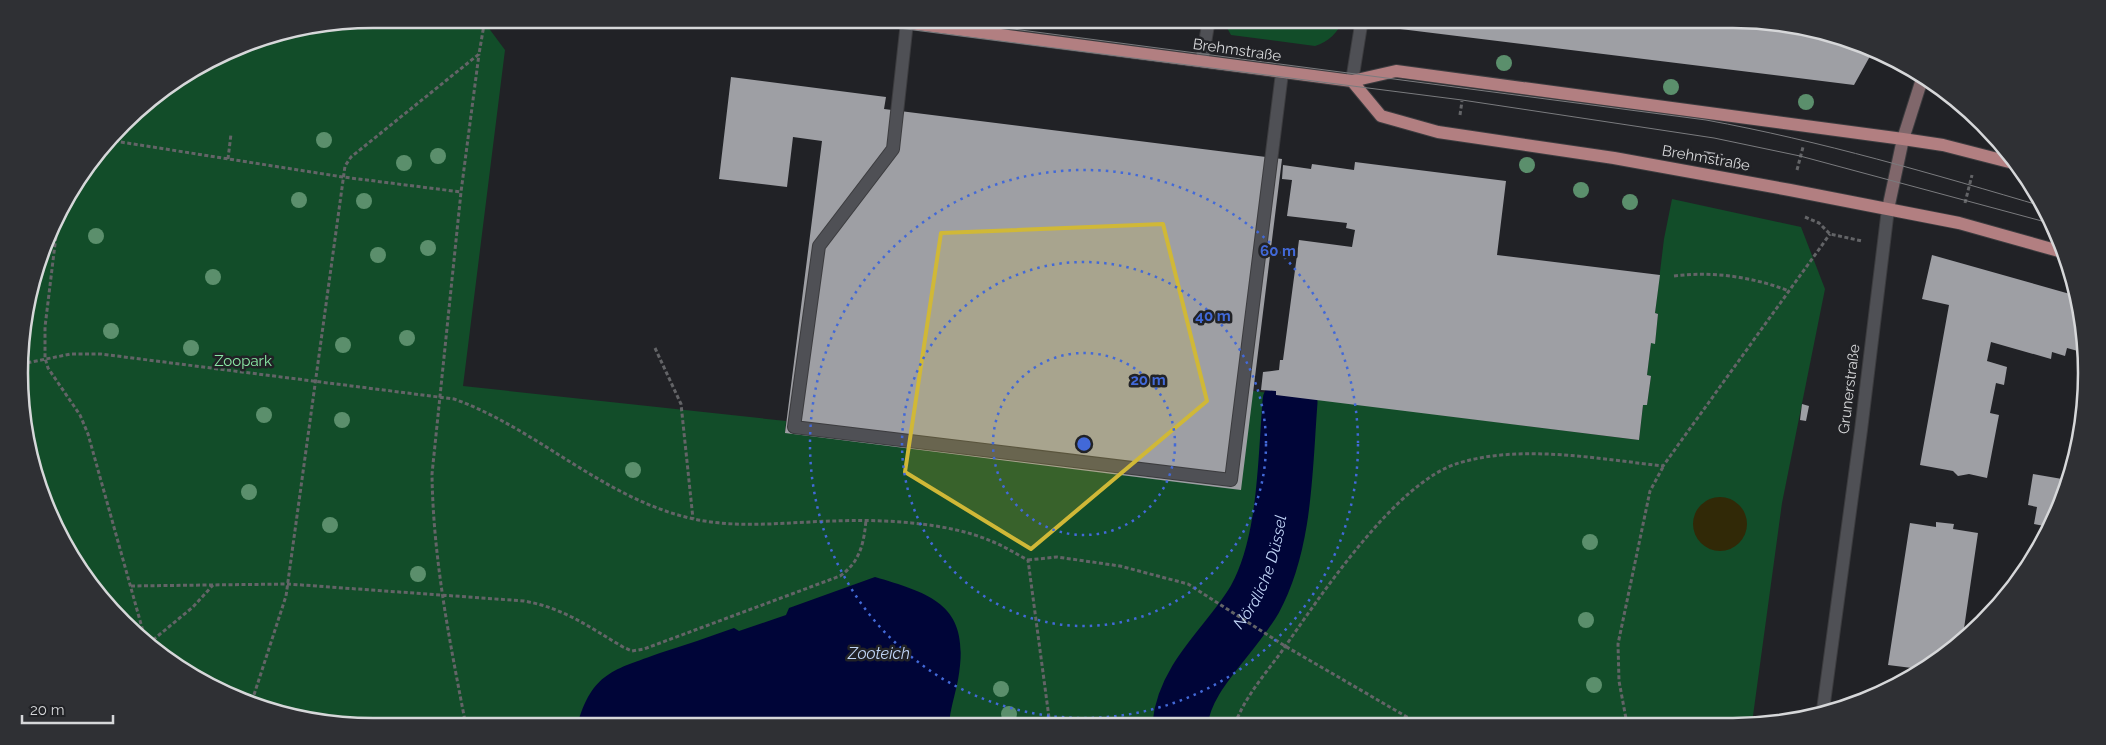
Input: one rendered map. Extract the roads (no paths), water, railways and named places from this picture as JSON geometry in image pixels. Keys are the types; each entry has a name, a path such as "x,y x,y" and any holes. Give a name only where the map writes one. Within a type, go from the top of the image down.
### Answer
{"main road":[{"name":"Brehmstraße","path":"952,28 1352,81 1396,72 1903,139 1978,153 2006,161"},
{"name":"Brehmstraße","path":"1352,81 1382,116 1438,132 1614,158 1888,209 1960,223 2056,250"},
{"name":"Grunerstraße","path":"1888,209 1903,139 1921,83"}],"street":[{"path":"905,28 893,149 819,246 794,426 1231,480 1282,73"},
{"path":"1202,61 1208,28"},
{"path":"1352,81 1361,28"},
{"name":"Grunerstraße","path":"1824,706 1861,430 1882,245 1888,209"}],"water":[{"name":"Zooteich","path":"875,577 916,590 931,598 944,608 954,620 959,636 961,655 950,718 580,718 590,694 598,684 617,669 734,628 739,631 786,615 789,608"}],"waterway":[{"name":"Nördliche Düssel","path":"1181,718 1190,690 1210,659 1255,599 1265,577 1273,553 1282,502 1290,402"}],"tram line":[{"path":"898,28 1462,100 1714,138 1800,156 2044,221"},
{"path":"1006,28 1706,120 1834,148 2034,204"}],"park label":[{"name":"Zoopark","path":"243,361"}]}
